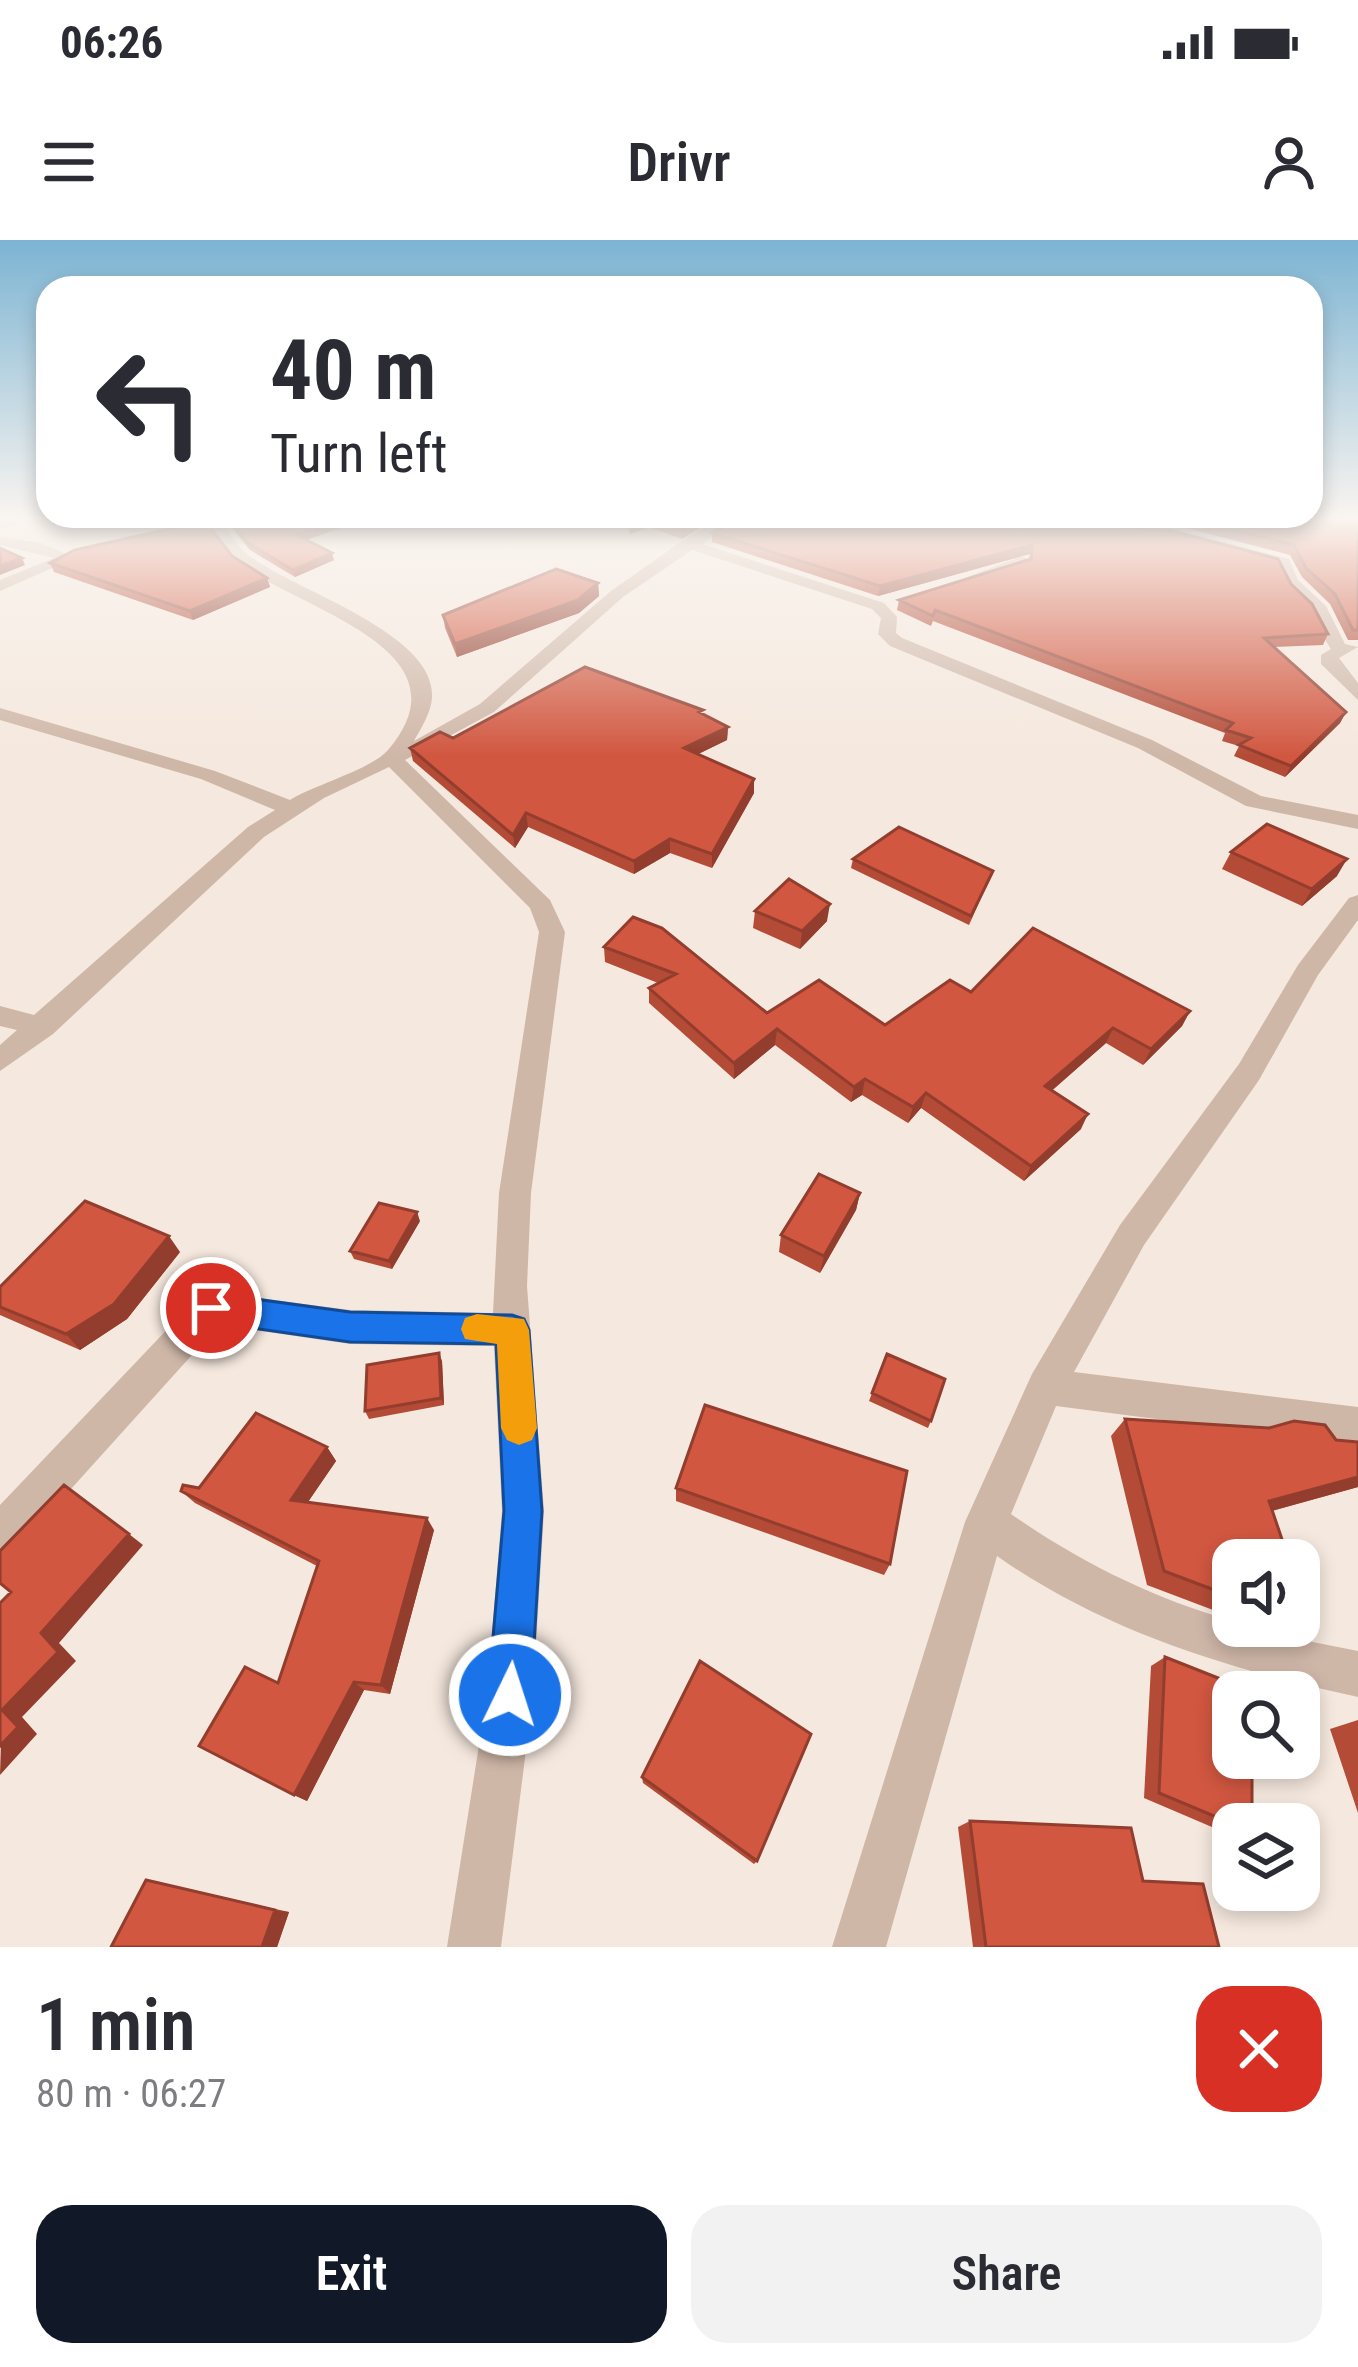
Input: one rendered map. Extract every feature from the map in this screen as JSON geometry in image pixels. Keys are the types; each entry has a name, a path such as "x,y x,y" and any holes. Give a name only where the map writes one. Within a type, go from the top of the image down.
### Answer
{"street":[{"path":"311,597 352,619 420,676 424,696 392,759"},
{"path":"0,1061 256,832 289,808 487,708 614,597"},
{"path":"862,597 886,604 887,634 920,653 1145,744 1254,801 1358,822"},
{"path":"1301,597 1320,610 1321,621 1349,648 1330,655 1330,664 1358,694"},
{"path":"0,714 208,775 289,808"},
{"path":"392,759 541,905 552,932 515,1193 509,1286 523,1511 510,1695 475,1947"},
{"path":"859,1947 986,1522 1045,1387 1132,1235 1249,1072 1307,971 1358,903"},
{"path":"0,1016 43,1027"},
{"path":"0,1536 211,1308 350,1327 512,1330"},
{"path":"1045,1387 1358,1426"},
{"path":"986,1522 1043,1565 1200,1638 1358,1674"}],"building":[{"path":"148,597 223,597 190,611"},
{"path":"488,597 582,597 455,644 443,615"},
{"path":"1304,597 1328,634 1264,638 1346,712 1291,766 1239,745 1251,738 1226,730 1233,723 899,600"},
{"path":"1336,597 1358,597 1358,630 1353,630"},
{"path":"585,667 703,710 699,712 728,727 684,748 754,779 712,854 670,839 634,861 526,813 513,835 410,748 440,732 453,738"},
{"path":"1267,824 1347,859 1312,889 1231,852"},
{"path":"899,827 993,871 971,916 853,859"},
{"path":"789,879 830,904 802,931 755,911"},
{"path":"633,917 662,928 767,1013 819,980 885,1025 950,980 971,992 1033,928 1190,1011 1151,1049 1113,1028 1045,1086 1088,1114 1031,1166 926,1093 913,1107 865,1079 854,1087 777,1029 734,1063 649,988 676,974 604,947"},
{"path":"819,1174 860,1193 824,1256 781,1235"},
{"path":"85,1201 169,1236 114,1304 66,1334 0,1307 0,1287"},
{"path":"379,1203 417,1212 389,1261 350,1251"},
{"path":"439,1353 441,1398 365,1411 367,1365"},
{"path":"887,1354 945,1379 931,1421 872,1393"},
{"path":"705,1405 907,1471 890,1564 676,1488"},
{"path":"256,1413 327,1447 291,1500 427,1518 381,1685 354,1682 294,1795 199,1746 245,1667 278,1683 319,1561 181,1491 183,1485 199,1488"},
{"path":"1125,1419 1269,1428 1294,1421 1325,1425 1336,1440 1358,1442 1358,1477 1269,1501 1282,1539 1212,1539 1212,1589 1164,1571"},
{"path":"64,1485 129,1534 41,1633 58,1652 2,1710 18,1727 0,1746 0,1603 11,1592 0,1583 0,1551"},
{"path":"1165,1657 1212,1676 1212,1779 1252,1779 1252,1803 1212,1803 1212,1815 1159,1793"},
{"path":"700,1661 811,1734 757,1861 642,1777"},
{"path":"970,1821 1131,1828 1143,1881 1203,1884 1219,1947 986,1947"},
{"path":"146,1880 275,1910 262,1947 111,1947"}],"slow traffic":[{"path":"477,1329 512,1330 519,1428"}],"route":[{"path":"211,1308 350,1327 512,1330 523,1511 510,1695"}]}
